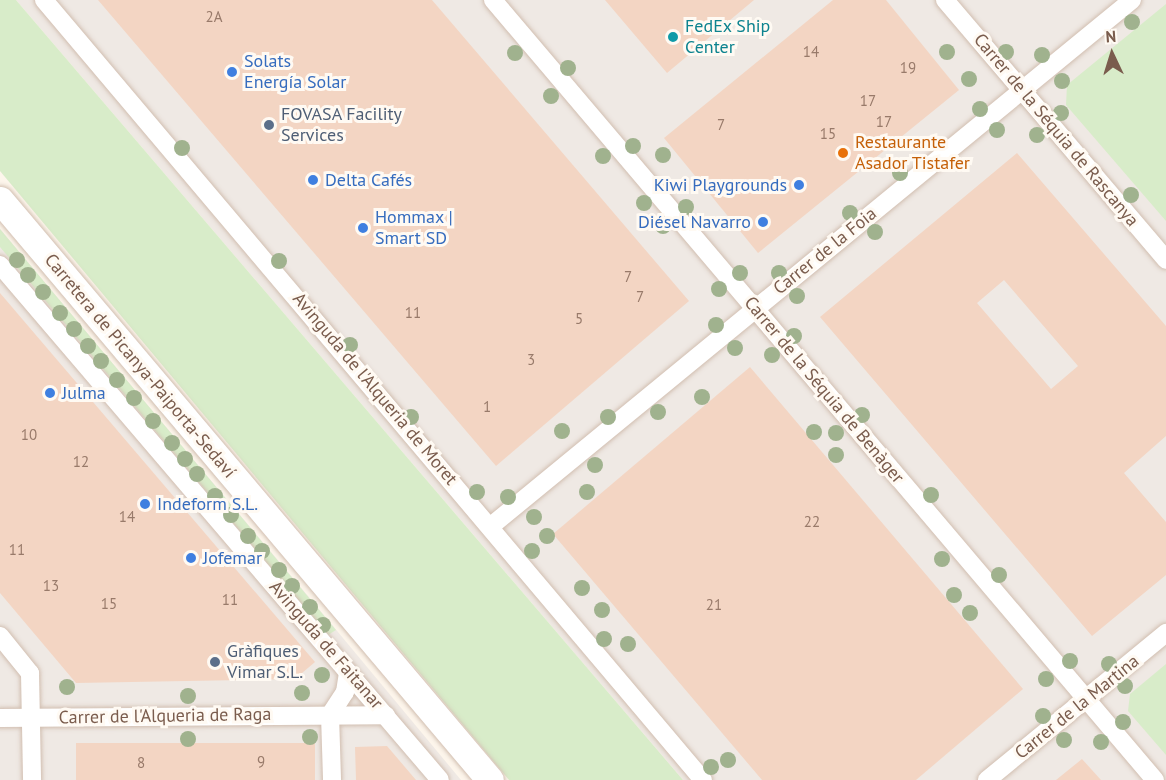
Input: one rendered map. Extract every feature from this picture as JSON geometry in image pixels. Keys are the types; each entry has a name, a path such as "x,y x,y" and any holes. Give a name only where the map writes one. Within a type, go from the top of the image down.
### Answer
{"main road":[{"name":"Carretera de Picanya-Paiporta-Sedaví","path":"0,200 490,780"}],"street":[{"name":"Avinguda de l'Alqueria de Moret","path":"44,0 491,526 703,780"},
{"name":"Carrer de la Séquia de Benàger","path":"493,0 1155,780"},
{"name":"Carrer de la Séquia de Rascanya","path":"945,0 1166,260"},
{"name":"Carrer de la Foia","path":"491,526 1132,0"},
{"name":"Avinguda de Faitanar","path":"0,265 440,780"},
{"name":"Carrer de la Martina","path":"987,780 1166,633"},
{"path":"0,636 30,673 32,780"},
{"path":"332,780 330,715 345,692 348,672"},
{"name":"Carrer de l'Alqueria de Raga","path":"0,718 386,715"}],"shaded area":[{"path":"16,0 1166,0 1166,780 683,780"},
{"path":"0,229 313,602 461,780 0,780"}],"green space":[{"path":"0,0 16,0 683,780 509,780 0,171"},
{"path":"1166,4 1166,221 1066,105 1067,85"},
{"path":"0,229 336,630 328,635 0,247"},
{"path":"1166,664 1166,755 1128,711 1130,694"}],"building":[{"path":"98,0 432,0 689,301 496,466"},
{"name":"FedEx Ship Center","path":"605,0 754,0 667,73"},
{"path":"833,0 886,0 959,90 758,253 664,138"},
{"path":"1017,153 1166,326 1166,436 1124,473 1166,522 1166,575 1092,636 820,317","holes":["1004,280 1078,366 1051,389 977,303"]},
{"path":"0,293 315,662 295,679 76,683 0,593"},
{"path":"750,367 1023,689 916,780 762,780 553,534"},
{"path":"76,743 315,743 315,780 76,780"},
{"path":"387,746 416,780 356,780 355,747"},
{"path":"1082,759 1101,780 1056,780"}],"place":[{"name":"FedEx Ship Center","path":"673,37"},
{"name":"Solats Energía Solar","path":"232,72"},
{"name":"FOVASA Facility Services","path":"269,125"},
{"name":"Restaurante Asador Tistafer","path":"843,153"},
{"name":"Delta Cafés","path":"313,180"},
{"name":"Kiwi Playgrounds","path":"799,185"},
{"name":"Diésel Navarro","path":"763,222"},
{"name":"Hommax | Smart SD","path":"363,228"},
{"name":"Julma","path":"50,393"},
{"name":"Indeform S.L.","path":"145,504"},
{"name":"Jofemar","path":"191,558"},
{"name":"Gràfiques Vimar S.L.","path":"215,662"}]}
